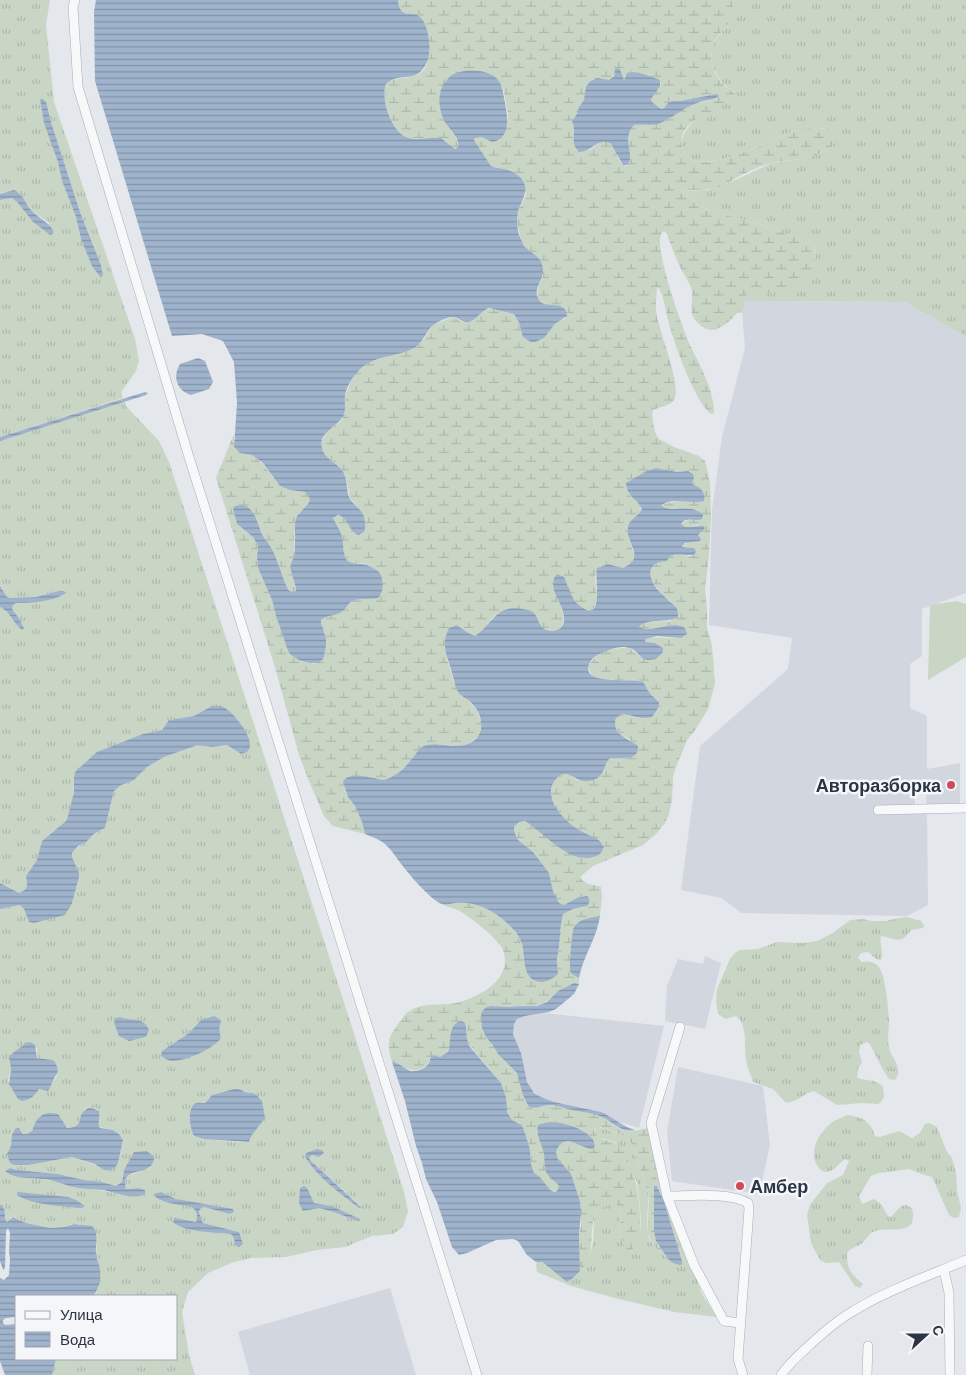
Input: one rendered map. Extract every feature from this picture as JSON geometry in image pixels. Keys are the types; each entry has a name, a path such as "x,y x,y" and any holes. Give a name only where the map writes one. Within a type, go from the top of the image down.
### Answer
{"street":[{"path":"75,0 73,7 78,86 189,457 477,1375"},
{"path":"878,810 966,808"},
{"path":"680,1027 651,1123 667,1196 694,1264 724,1321 740,1323"},
{"path":"667,1196 727,1197 748,1203 738,1359 743,1375"},
{"path":"782,1375 809,1346 850,1313 891,1292 966,1260"},
{"path":"944,1270 949,1294 950,1375"},
{"path":"868,1346 868,1375"}],"shaded area":[{"path":"746,301 905,302 966,337 966,593 922,609 922,656 910,664 910,708 927,716 927,769 960,763 960,805 926,806 927,779 915,780 915,813 927,813 928,905 907,916 741,913 722,898 681,890 700,746 788,669 792,638 709,625 712,510 722,437 745,348 742,312"},
{"path":"705,956 721,963 705,1029 665,1021 667,986 678,959 703,964"},
{"path":"544,1013 664,1026 639,1128 616,1121 608,1115 554,1102 541,1097 531,1090 524,1074 521,1053 512,1028 515,1021 520,1017"},
{"path":"678,1067 763,1086 770,1145 759,1194 672,1181 667,1132"},
{"path":"390,1288 416,1375 250,1375 238,1332"}],"green space":[{"path":"0,0 50,0 46,25 54,102 135,339 139,361 136,371 121,392 123,398 0,437 0,200 12,198 33,222 50,235 49,223 32,211 19,192 0,194","holes":["47,102 51,122 80,212 101,265 103,275 81,239 76,217 62,181"]},
{"path":"398,0 732,0 732,17 715,41 712,60 715,73 719,79 735,94 726,103 701,116 688,126 683,133 681,141 683,150 690,159 702,162 734,156 791,132 819,128 832,131 836,135 836,141 831,147 812,157 764,165 728,183 707,190 684,191 698,205 716,213 760,224 806,239 812,243 815,249 816,255 813,268 804,278 780,291 746,295 742,312 737,313 720,328 709,330 704,328 692,315 691,287 680,267 667,234 664,231 661,235 660,248 671,292 686,335 712,395 714,413 711,414 698,397 685,370 658,287 656,313 673,372 676,393 672,402 653,410 652,415 654,428 659,439 699,456 705,461 707,469 710,483 711,516 705,589 707,628 712,645 715,684 708,709 687,740 676,767 673,777 672,800 665,823 643,845 593,866 580,877 586,883 601,887 602,895 600,916 572,936 569,967 576,977 579,978 579,984 568,986 539,1005 491,1007 482,1011 486,1037 498,1054 517,1073 529,1107 534,1109 548,1105 596,1114 619,1128 628,1131 647,1128 659,1189 657,1186 654,1193 656,1241 668,1259 654,1246 647,1232 648,1193 632,1144 625,1136 600,1127 594,1130 598,1137 619,1145 625,1153 638,1192 640,1232 638,1243 631,1251 626,1251 621,1239 620,1206 611,1204 601,1208 594,1218 589,1257 580,1271 580,1201 571,1174 558,1159 556,1152 562,1143 567,1142 582,1144 591,1149 595,1148 593,1139 589,1134 576,1127 560,1123 539,1124 537,1131 548,1176 556,1181 559,1186 557,1191 551,1191 540,1177 534,1173 523,1127 512,1120 506,1110 506,1097 501,1083 467,1042 465,1023 462,1021 456,1023 451,1033 447,1054 440,1057 435,1055 430,1057 426,1066 416,1070 409,1070 392,1062 389,1042 392,1034 408,1012 420,1006 460,1002 478,995 494,984 504,969 503,950 496,940 463,913 443,905 467,903 486,908 495,913 516,934 524,952 558,973 557,959 563,914 573,909 585,907 577,898 564,905 559,903 553,891 549,873 533,853 518,840 513,828 519,822 525,821 587,858 598,855 603,850 604,846 601,843 574,828 554,807 551,798 552,785 564,773 577,780 600,776 608,760 624,758 631,740 616,729 616,718 622,714 639,718 658,708 658,700 650,694 640,681 598,679 591,674 588,667 600,654 617,648 629,648 641,657 663,652 663,648 655,643 645,642 646,639 686,636 685,628 680,626 674,625 651,629 639,627 650,622 671,621 676,606 654,584 651,571 654,566 673,554 691,556 690,547 682,546 686,543 701,540 698,536 698,525 685,527 681,523 690,519 690,509 664,508 661,506 676,501 704,501 704,495 692,484 688,471 677,472 656,468 651,469 626,484 627,489 642,509 632,520 630,530 629,536 634,554 633,561 623,568 608,564 599,567 595,577 597,599 592,610 587,610 573,599 557,597 564,619 562,626 557,630 550,631 544,628 539,624 532,612 525,609 511,610 498,614 480,633 473,636 457,625 447,659 454,682 477,711 482,724 479,735 472,742 461,746 439,744 410,762 396,775 383,780 358,776 343,780 348,797 355,806 365,834 333,826 324,816 309,781 299,755 275,667 216,478 234,434 234,447 240,453 252,455 263,464 280,486 290,490 305,492 310,497 308,505 299,513 294,535 295,553 290,567 296,588 296,591 293,592 288,589 256,517 235,516 238,525 253,537 258,546 258,568 272,600 288,651 314,664 322,660 326,638 321,620 342,612 355,600 378,597 381,595 382,590 380,576 374,569 365,564 350,562 344,556 342,536 333,518 336,516 342,517 354,533 359,535 363,533 365,528 362,513 350,498 346,476 324,454 321,445 327,431 341,421 345,412 345,396 356,373 368,363 378,358 396,355 416,347 424,339 432,326 453,317 462,322 472,320 486,309 494,309 514,314 520,329 544,338 555,324 566,318 545,306 538,298 537,293 543,276 525,247 519,232 519,212 526,193 512,171 491,166 474,140 475,138 482,137 492,142 504,136 508,114 501,85 486,72 461,72 441,89 442,114 457,140 458,147 455,149 440,139 408,138 402,135 392,123 386,106 386,84 394,79 419,74 424,70 429,57 429,41 425,26 419,18 405,13 399,6","holes":["616,69 620,69 624,80 626,75 632,72 645,74 659,80 661,84 651,99 661,110 670,102 719,96 682,109 669,119 652,125 634,125 629,134 630,162 627,166 620,161 611,144 604,141 588,151 576,150 573,135 588,84 595,79 609,80"]},
{"path":"732,0 966,0 966,337 905,302 746,301 746,295 771,293 814,266 815,246 806,239 760,224 716,213 698,205 684,191 708,190 729,183 769,164 805,159 826,150 825,128 791,132 750,150 715,161 700,162 688,158 682,147 682,139 686,130 701,115 735,92 718,77 712,65 711,56 714,44 730,20"},
{"path":"125,401 126,406 159,441 169,462 404,1192 408,1211 403,1227 393,1234 372,1236 345,1247 317,1250 286,1257 251,1258 234,1262 208,1273 188,1292 182,1312 189,1355 195,1375 52,1375 56,1360 178,1360 178,1295 94,1295 97,1292 99,1266 96,1257 97,1234 79,1224 50,1228 26,1223 15,1217 11,1217 8,1222 6,1221 4,1206 1,1205 0,1207 0,909 20,905 24,909 29,922 79,873 72,854 81,844 105,828 114,791 121,784 134,780 147,767 164,757 198,745 212,747 227,745 241,754 224,708 220,706 209,708 191,717 169,720 162,730 143,734 74,778 73,800 66,821 42,841 38,860 26,876 27,887 25,890 19,893 0,883 0,607 23,630 18,617 12,609 13,605 16,603 42,601 60,596 59,591 36,597 10,598 7,597 0,586 0,441","holes":["201,1020 219,1030 221,1038 162,1051 189,1033","34,1044 37,1049 37,1057 48,1059 57,1076 48,1091 39,1089 31,1098 20,1101 8,1081 11,1069 9,1060","234,1089 253,1093 260,1097 264,1119 252,1135 250,1141 222,1141 193,1136 197,1103 205,1103 212,1095","86,1108 97,1109 100,1113 99,1127 113,1130 123,1140 118,1163 115,1168 96,1165 72,1157 51,1161 8,1152 20,1129 25,1135 32,1131 35,1123 74,1127 78,1125","317,1150 324,1153 319,1157 313,1155 309,1158 362,1207 324,1179 305,1157 306,1153","152,1167 128,1176 125,1181 126,1189 138,1188 122,1195 74,1187 50,1180 18,1177 10,1168 58,1174 116,1186 122,1182 124,1170","161,1192 176,1199 230,1214 204,1207 200,1209 199,1213 203,1223 239,1232 234,1238 232,1234 187,1229 196,1222 196,1211 191,1207 161,1200"]},
{"path":"957,601 966,604 966,657 928,680 930,605"},
{"path":"907,917 921,921 924,926 923,928 911,930 904,938 898,940 881,936 881,960 876,959 868,952 861,953 858,957 861,962 867,961 876,964 882,974 886,990 889,1020 888,1045 898,1068 897,1076 895,1080 889,1079 870,1044 866,1042 860,1045 859,1052 862,1062 858,1069 857,1077 874,1081 883,1086 884,1097 881,1102 878,1104 837,1105 814,1091 786,1103 773,1089 753,1082 745,1054 745,1036 740,1020 736,1016 725,1019 718,1014 716,1002 717,989 730,959 736,952 758,949 777,942 804,943 817,941 833,933 850,920 886,921"},
{"path":"848,1115 866,1121 875,1136 880,1137 899,1131 912,1138 919,1134 925,1124 929,1123 937,1127 947,1152 952,1158 961,1208 959,1217 954,1218 949,1215 932,1177 909,1169 879,1173 871,1176 859,1196 862,1204 874,1199 881,1204 888,1216 891,1217 901,1206 906,1205 912,1208 913,1217 908,1227 875,1231 865,1241 849,1251 847,1255 848,1264 852,1274 863,1284 860,1288 855,1286 839,1262 826,1263 820,1260 811,1243 807,1215 810,1205 827,1183 843,1175 849,1161 845,1159 831,1171 822,1171 817,1165 814,1153 817,1141 829,1125"},
{"path":"599,1127 625,1136 632,1144 648,1193 648,1235 655,1246 673,1263 682,1261 656,1181 650,1137 693,1270 702,1294 717,1317 674,1312 619,1299 571,1286 537,1272 537,1262 541,1262 566,1281 575,1276 584,1266 590,1255 596,1215 602,1207 607,1205 614,1204 620,1206 621,1239 627,1251 631,1251 639,1240 641,1226 637,1182 617,1143 595,1135 595,1129"}],"water":[{"path":"96,0 398,0 403,12 417,15 426,26 429,39 429,58 418,74 398,78 386,84 385,98 389,115 397,130 403,135 412,139 441,138 455,149 458,147 458,141 446,124 440,106 440,91 445,82 457,73 476,71 494,76 501,86 507,118 506,131 499,140 492,142 482,137 475,138 474,140 491,166 513,172 523,181 525,191 518,212 518,230 524,246 542,264 543,273 537,291 538,298 544,304 562,307 567,316 555,324 544,338 535,342 531,342 523,337 514,314 489,308 468,322 458,318 449,318 432,326 416,347 368,363 353,377 346,393 344,415 325,434 321,443 325,455 344,473 350,499 364,517 365,530 359,535 353,531 342,517 338,515 333,518 342,536 346,559 366,565 379,572 383,585 378,598 354,600 342,612 321,620 326,645 324,657 318,663 299,660 288,651 272,600 258,568 258,546 253,537 237,524 233,508 242,505 251,510 263,536 273,551 288,589 294,592 296,588 290,567 295,553 295,523 297,516 308,504 309,497 305,492 290,490 280,486 263,463 252,455 240,453 234,447 237,403 234,362 223,341 202,334 172,336 95,81 94,12"},
{"path":"618,68 624,80 627,73 635,72 660,80 660,86 651,99 661,109 672,101 717,94 719,96 692,105 658,124 634,125 630,131 628,142 630,160 628,165 623,165 611,144 606,142 579,152 574,145 572,121 584,100 586,87 590,81 597,78 609,80 614,76 615,69"},
{"path":"40,99 46,102 80,212 101,265 103,275 101,278 92,266 81,239 76,217 62,181 58,162 44,123"},
{"path":"14,190 20,194 32,211 51,227 53,234 50,235 33,222 12,198 0,200 0,194"},
{"path":"198,358 205,361 213,382 209,389 191,395 179,387 176,374 180,364"},
{"path":"145,392 148,393 0,441 0,437"},
{"path":"656,468 677,472 688,471 693,474 692,484 703,492 704,501 676,501 665,503 661,506 671,509 698,511 703,515 702,519 685,520 681,524 685,527 703,526 705,528 698,535 701,539 700,541 685,543 682,546 694,548 695,554 672,555 667,561 656,564 651,570 650,575 654,584 676,607 678,617 648,622 639,627 651,629 674,625 685,628 687,634 681,638 657,636 646,639 646,642 655,643 663,648 663,652 656,659 643,658 633,649 622,647 598,655 590,662 588,670 591,675 608,680 643,682 659,703 652,717 640,718 622,714 616,718 615,723 618,732 638,746 635,755 628,758 609,759 600,776 593,780 582,781 562,774 553,784 551,791 552,799 560,814 573,826 600,841 604,847 601,853 587,858 577,857 558,847 525,821 519,822 514,827 518,840 533,852 549,873 553,891 559,903 564,905 577,898 587,896 589,899 587,906 573,909 563,914 557,959 558,974 550,980 541,982 530,977 527,973 522,944 514,930 502,919 492,911 473,904 439,903 417,884 385,844 365,834 362,822 355,806 348,797 343,781 351,776 383,780 389,778 400,772 420,748 426,745 466,745 478,736 481,731 480,716 476,708 459,693 447,656 445,640 449,628 457,625 475,636 502,611 515,608 525,609 534,613 543,628 547,630 558,629 563,625 564,616 553,587 554,578 557,574 564,577 572,595 580,606 591,610 594,608 597,595 597,568 608,564 623,568 630,564 633,559 634,555 629,539 628,527 642,509 628,491 626,483 644,472"},
{"path":"0,586 7,597 10,598 36,597 59,591 66,593 48,600 16,603 13,605 12,609 24,628 22,630 7,612 0,607"},
{"path":"212,706 225,708 240,722 249,740 250,747 247,752 241,754 227,745 212,747 198,745 164,757 147,767 134,780 121,785 114,791 105,828 78,846 72,853 79,877 72,903 65,915 34,923 29,922 24,909 20,905 0,909 0,883 19,893 24,890 27,885 26,876 37,860 42,841 66,821 74,792 75,772 97,752 143,734 162,730 169,720 194,716"},
{"path":"600,916 579,978 570,971 574,927 582,920"},
{"path":"574,983 579,984 574,994 556,1009 525,1016 517,1019 514,1024 513,1034 521,1053 527,1082 534,1093 541,1097 554,1102 601,1112 626,1127 635,1130 625,1130 597,1115 558,1106 529,1107 523,1095 517,1073 498,1054 482,1028 481,1013 485,1008 490,1006 537,1006 547,1002 558,991"},
{"path":"214,1016 221,1020 219,1030 221,1038 212,1046 199,1054 184,1059 172,1061 161,1056 162,1051 189,1033 201,1020"},
{"path":"120,1017 144,1023 149,1030 146,1037 129,1041 119,1036 114,1023 116,1018"},
{"path":"462,1021 465,1023 470,1047 501,1083 506,1097 507,1112 512,1120 522,1125 530,1150 534,1173 540,1177 550,1190 557,1191 559,1186 549,1177 546,1171 537,1129 538,1125 550,1122 572,1126 585,1132 594,1141 595,1146 593,1149 568,1141 559,1145 556,1152 558,1159 571,1174 580,1201 580,1271 567,1282 542,1262 536,1262 527,1255 518,1241 513,1239 496,1240 459,1255 452,1247 437,1202 426,1179 405,1101 392,1062 400,1064 410,1071 423,1068 428,1065 431,1056 440,1057 448,1052 452,1029 457,1022"},
{"path":"28,1042 35,1045 37,1058 52,1060 55,1062 58,1071 48,1091 39,1089 32,1098 21,1101 9,1084 11,1069 9,1057"},
{"path":"234,1089 253,1093 262,1101 265,1118 249,1142 204,1139 194,1136 190,1125 190,1111 194,1104 205,1103 212,1095"},
{"path":"88,1108 99,1111 100,1128 113,1130 123,1140 118,1163 115,1168 104,1170 95,1164 72,1157 28,1165 14,1165 10,1163 7,1154 15,1129 19,1128 23,1134 27,1134 32,1131 40,1116 48,1113 58,1114 67,1128 73,1127 79,1123 81,1115"},
{"path":"317,1149 322,1150 324,1153 319,1157 312,1155 309,1158 310,1160 362,1208 359,1208 330,1185 310,1165 305,1157 306,1153"},
{"path":"147,1151 154,1157 153,1163 146,1169 131,1174 125,1181 126,1189 138,1188 145,1190 145,1194 140,1196 73,1187 45,1179 16,1176 5,1171 10,1168 58,1174 116,1186 122,1182 124,1170 134,1152"},
{"path":"304,1186 307,1188 314,1203 331,1206 360,1219 360,1221 319,1208 303,1211 299,1203 300,1188"},
{"path":"654,1186 657,1186 664,1201 682,1261 680,1265 668,1259 656,1241 654,1230"},
{"path":"17,1192 68,1197 85,1206 79,1208 38,1203 17,1195"},
{"path":"161,1192 176,1199 233,1209 234,1212 230,1214 204,1207 200,1209 199,1213 203,1223 239,1232 243,1244 239,1247 235,1245 231,1234 193,1230 178,1226 173,1222 175,1218 196,1222 196,1211 191,1207 160,1200 153,1194"},
{"path":"0,1205 2,1205 5,1211 7,1222 13,1217 26,1223 50,1228 74,1224 92,1226 96,1232 96,1255 100,1269 100,1278 99,1286 94,1295 15,1295 15,1317 3,1320 5,1325 15,1324 15,1360 56,1360 52,1375 5,1375 0,1361 0,1278 4,1280 9,1275 10,1233 8,1228 6,1231 5,1268 3,1270 0,1261"}],"place":[{"name":"Авторазборка","path":"951,785"},
{"name":"Амбер","path":"740,1186"}]}
